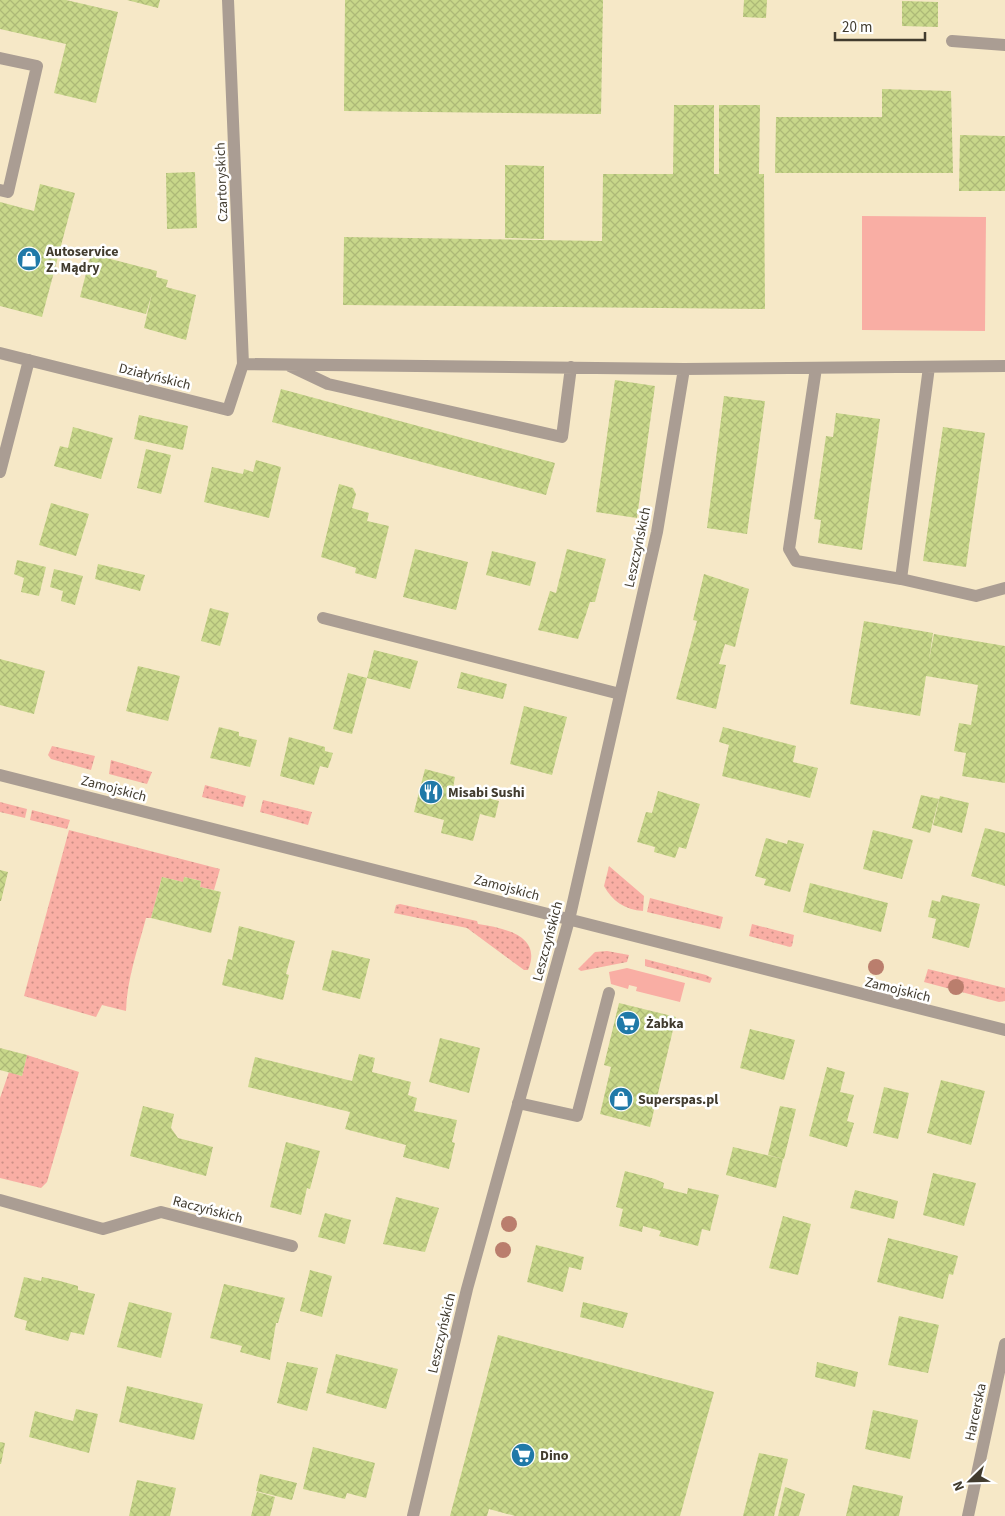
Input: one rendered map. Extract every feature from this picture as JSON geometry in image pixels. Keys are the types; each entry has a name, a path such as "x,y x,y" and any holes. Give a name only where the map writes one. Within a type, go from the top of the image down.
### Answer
{"street":[{"name":"Czartoryskich","path":"228,0 243,364"},
{"path":"952,41 1005,45"},
{"path":"0,58 37,66 8,192 0,190"},
{"name":"Działyńskich","path":"0,353 228,410 243,364"},
{"path":"0,472 29,360"},
{"path":"243,364 684,369 1005,366"},
{"path":"286,364 328,384 562,437 571,367"},
{"path":"901,579 929,367"},
{"path":"816,368 789,549 796,561 901,579 976,596 1005,588"},
{"name":"Leszczyńskich","path":"413,1516 467,1289 569,920 656,532 684,369"},
{"path":"323,618 620,694"},
{"name":"Zamojskich","path":"0,775 1005,1030"},
{"path":"518,1104 577,1116 609,993"},
{"name":"Raczyńskich","path":"0,1200 103,1229 161,1212 292,1246"},
{"name":"Harcerska","path":"968,1516 1005,1344"}],"shaded area":[{"path":"862,216 986,217 985,331 862,330"},
{"path":"52,746 95,756 91,770 51,759 48,755"},
{"path":"111,760 152,772 147,784 109,774"},
{"path":"205,785 246,796 243,807 202,797"},
{"path":"263,800 312,812 308,825 260,812"},
{"path":"0,802 27,809 25,818 0,812"},
{"path":"32,810 70,820 67,829 30,820"},
{"path":"69,830 220,869 214,890 200,887 201,881 185,877 183,882 162,877 151,918 146,918 136,952 128,987 126,1011 102,1005 96,1017 24,996"},
{"path":"609,866 644,896 643,911 625,907 607,891 604,886"},
{"path":"650,898 723,917 720,929 647,912"},
{"path":"400,904 477,921 478,924 518,935 530,949 531,958 528,970 524,970 467,928 394,913 396,905"},
{"path":"752,924 794,935 792,946 749,936"},
{"path":"607,951 629,955 627,962 581,971 578,969 595,952"},
{"path":"645,959 712,978 710,983 645,966"},
{"path":"627,968 685,983 680,1002 636,991 637,987 629,985 628,989 611,984 609,972"},
{"path":"928,969 1005,988 1005,1001 999,1002 924,982"},
{"path":"27,1055 79,1072 47,1182 41,1188 0,1178 0,1098 9,1072 22,1076"}],"building":[{"path":"0,0 66,0 118,12 96,103 54,93 66,44 0,29"},
{"path":"127,0 160,0 158,8"},
{"path":"345,0 603,0 601,114 344,111"},
{"path":"744,0 767,0 766,18 743,17"},
{"path":"902,1 938,2 938,27 902,26"},
{"path":"882,89 951,91 953,173 775,173 776,117 882,117"},
{"path":"674,105 714,105 714,174 719,174 719,105 760,105 759,174 764,174 765,309 343,305 344,237 602,241 603,174 673,174"},
{"path":"960,135 1005,136 1005,191 959,191"},
{"path":"505,165 544,166 544,239 505,238"},
{"path":"195,172 197,228 167,229 166,173"},
{"name":"Autoservice Z. Mądry","path":"40,184 75,193 42,317 0,306 0,202 34,211"},
{"path":"91,254 157,271 156,277 168,280 166,287 196,295 186,340 144,328 152,293 146,314 80,297"},
{"path":"615,380 655,386 637,518 596,512"},
{"path":"281,389 555,463 546,495 272,422"},
{"path":"724,396 765,401 747,534 707,528"},
{"path":"836,413 880,419 862,550 818,543 821,520 814,519 826,436 833,437"},
{"path":"139,415 188,426 183,450 134,439"},
{"path":"73,427 113,438 101,479 54,466 60,446 68,448"},
{"path":"943,427 985,433 966,567 923,561"},
{"path":"146,449 171,455 161,494 137,488"},
{"path":"256,460 281,467 269,518 204,502 212,467 243,474 244,469 253,472"},
{"path":"339,484 353,488 356,494 352,508 369,513 367,521 389,526 376,579 355,573 356,568 321,557"},
{"path":"51,503 89,514 76,556 39,545"},
{"path":"415,549 468,562 456,610 403,597"},
{"path":"567,549 606,559 595,602 590,602 578,639 538,630 550,591 556,593"},
{"path":"492,551 536,562 530,586 486,575"},
{"path":"17,560 46,567 39,596 21,592 24,578 14,574"},
{"path":"98,564 145,575 140,591 95,579"},
{"path":"54,569 83,576 75,605 61,601 63,591 50,587"},
{"path":"704,574 749,589 735,647 725,644 719,664 726,665 716,709 676,699 697,621 693,620"},
{"path":"210,608 229,613 220,646 201,641"},
{"path":"864,621 933,633 929,660 934,634 1005,646 1005,783 962,776 966,753 954,751 959,723 971,725 978,685 926,676 920,716 850,704"},
{"path":"374,650 418,661 410,689 367,678"},
{"path":"0,659 45,671 34,714 0,705"},
{"path":"138,666 180,676 168,721 126,711"},
{"path":"461,672 507,684 503,699 457,688"},
{"path":"348,673 367,678 352,734 333,729"},
{"path":"524,706 567,717 552,775 510,764"},
{"path":"219,727 239,732 239,736 257,740 250,767 210,758"},
{"path":"723,727 796,746 793,762 818,768 810,798 722,776 729,745 719,742"},
{"path":"289,737 325,747 325,751 333,753 328,768 320,766 314,785 280,776"},
{"path":"425,769 455,777 453,788 499,801 495,818 480,814 473,841 441,833 444,820 414,812"},
{"path":"658,791 700,804 686,849 679,847 675,858 654,852 655,847 637,842 646,812 652,813"},
{"path":"921,795 939,799 930,833 912,828"},
{"path":"940,796 969,803 962,833 933,825"},
{"path":"985,828 1005,833 1005,886 971,876"},
{"path":"873,830 913,840 902,879 863,869"},
{"path":"766,838 787,844 788,840 804,844 790,892 764,885 766,879 755,876"},
{"path":"0,870 8,872 1,901 0,901"},
{"path":"162,877 183,882 184,877 201,881 200,887 221,892 211,933 151,918"},
{"path":"810,883 888,903 881,932 803,912"},
{"path":"942,895 980,904 969,948 932,938 936,919 928,917 932,900 940,902"},
{"path":"239,926 295,941 286,974 289,975 283,1000 222,985 228,959 232,960"},
{"path":"332,950 370,959 360,999 322,990"},
{"path":"619,1003 676,1017 650,1127 600,1114 611,1067 604,1065"},
{"path":"750,1029 795,1040 784,1080 740,1068"},
{"path":"440,1038 480,1048 469,1093 429,1082"},
{"path":"0,1048 27,1055 22,1076 0,1070"},
{"path":"359,1054 375,1058 372,1072 411,1082 408,1095 417,1098 414,1111 457,1120 452,1142 455,1143 449,1169 403,1157 406,1145 345,1129 350,1112 248,1087 255,1057 352,1081"},
{"path":"827,1067 845,1072 840,1092 854,1095 847,1121 854,1123 847,1147 809,1136"},
{"path":"941,1080 985,1091 971,1145 927,1133"},
{"path":"884,1087 909,1093 898,1139 873,1133"},
{"path":"143,1106 174,1114 171,1128 178,1138 213,1147 206,1176 130,1156"},
{"path":"780,1106 796,1109 784,1159 768,1155"},
{"path":"286,1142 320,1151 310,1189 307,1188 301,1215 270,1207"},
{"path":"733,1147 783,1159 776,1188 726,1175"},
{"path":"625,1171 664,1183 663,1188 687,1194 688,1188 719,1195 710,1231 702,1229 698,1246 659,1236 661,1231 643,1226 642,1232 619,1226 623,1209 616,1207"},
{"path":"933,1173 976,1183 964,1226 923,1215"},
{"path":"855,1190 898,1201 894,1219 850,1208"},
{"path":"396,1197 439,1208 425,1252 383,1244"},
{"path":"325,1213 351,1220 345,1244 318,1237"},
{"path":"783,1216 811,1224 798,1275 769,1268"},
{"path":"888,1238 958,1256 953,1275 949,1274 943,1299 877,1282"},
{"path":"536,1245 584,1257 581,1270 569,1267 563,1292 527,1282"},
{"path":"310,1270 332,1276 322,1317 300,1311"},
{"path":"24,1277 41,1281 42,1277 60,1281 78,1286 78,1290 95,1294 84,1335 71,1332 68,1341 25,1330 27,1321 14,1317"},
{"path":"224,1284 285,1298 278,1323 276,1323 270,1360 240,1352 242,1346 210,1338"},
{"path":"129,1302 172,1313 161,1358 117,1347"},
{"path":"583,1302 628,1313 623,1328 580,1317"},
{"path":"899,1316 939,1325 928,1373 888,1365"},
{"path":"498,1335 714,1392 680,1516 515,1516 489,1509 487,1516 450,1516"},
{"path":"336,1354 398,1369 386,1409 326,1393"},
{"path":"287,1362 318,1368 307,1411 277,1403"},
{"path":"817,1362 858,1372 855,1387 815,1377"},
{"path":"127,1386 203,1404 194,1440 119,1422"},
{"path":"76,1409 98,1414 89,1453 29,1437 35,1411 73,1421"},
{"path":"873,1410 918,1420 910,1459 865,1449"},
{"path":"0,1442 5,1443 1,1464 0,1464"},
{"path":"313,1447 375,1463 366,1498 347,1493 345,1499 303,1489"},
{"path":"759,1453 788,1459 774,1516 743,1516"},
{"path":"260,1474 297,1483 292,1500 256,1491"},
{"path":"137,1480 176,1488 170,1516 129,1516"},
{"path":"853,1485 903,1496 899,1516 846,1516"},
{"path":"785,1487 805,1494 799,1516 778,1516"},
{"path":"257,1492 275,1497 270,1516 251,1516"}],"place":[{"name":"Autoservice Z. Mądry","path":"29,259"},
{"name":"Misabi Sushi","path":"431,792"},
{"name":"Żabka","path":"628,1023"},
{"name":"Superspas.pl","path":"621,1099"},
{"name":"Dino","path":"523,1455"}]}
